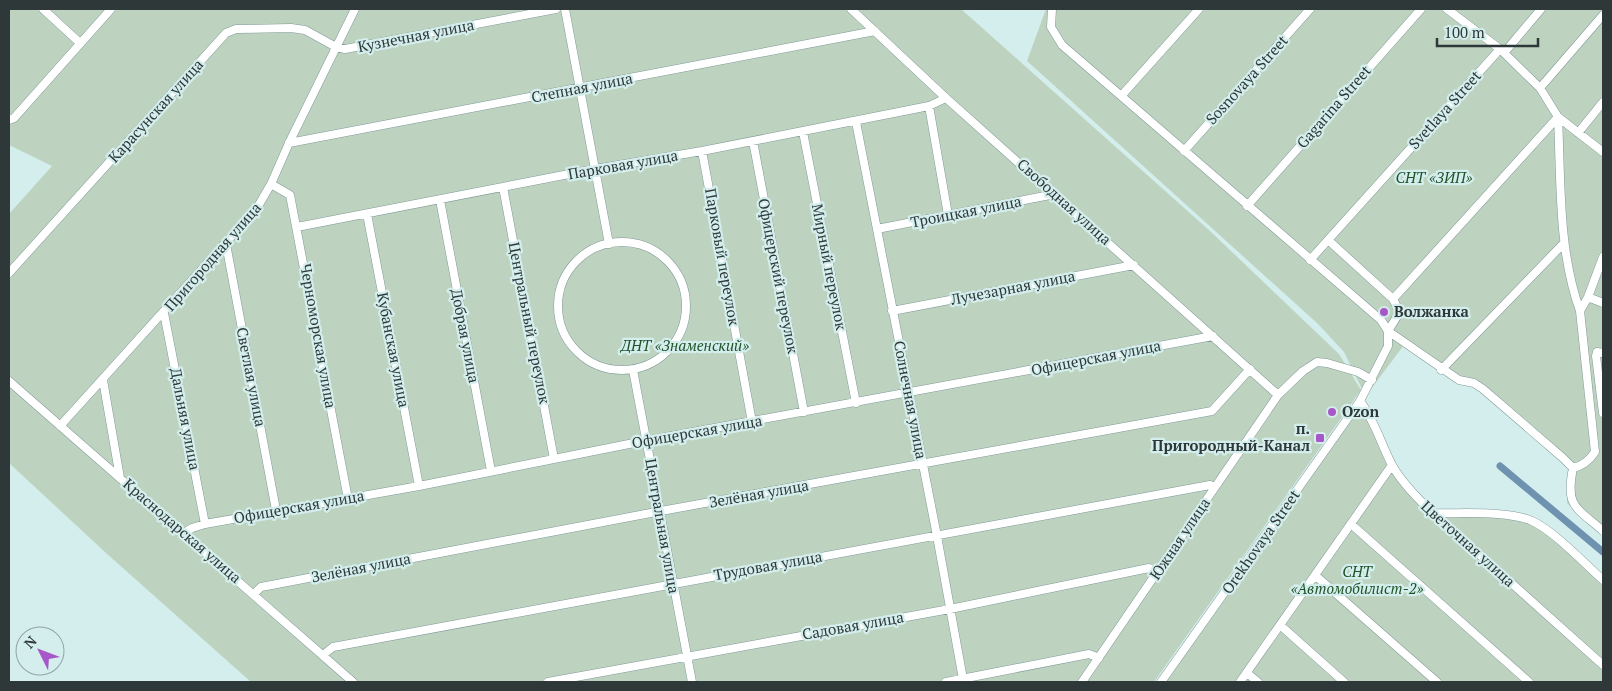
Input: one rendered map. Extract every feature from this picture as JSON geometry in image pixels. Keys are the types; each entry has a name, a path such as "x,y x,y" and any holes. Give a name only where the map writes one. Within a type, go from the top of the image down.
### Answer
{"street":[{"path":"43,9 80,43"},
{"path":"9,120 14,118 111,9"},
{"name":"Пригородная улица","path":"60,426 258,208 354,9"},
{"name":"Кузнечная улица","path":"336,47 345,49 556,9"},
{"path":"565,9 609,244"},
{"name":"Свободная улица","path":"850,9 946,98 1278,395"},
{"path":"1052,9 1051,27 1062,45 1381,320 1388,331 1415,349 1441,370 1459,380 1474,383 1483,389 1563,458 1572,468"},
{"path":"1122,96 1198,9"},
{"name":"Sosnovaya Street","path":"1184,151 1310,9"},
{"name":"Gagarina Street","path":"1247,206 1421,9"},
{"name":"Svetlaya Street","path":"1310,260 1541,9"},
{"path":"1453,10 1502,51 1540,88 1558,117 1603,152"},
{"path":"1540,88 1603,15"},
{"name":"Карасунская улица","path":"9,273 226,33 236,29 291,28 305,30 336,47"},
{"name":"Степная улица","path":"289,144 875,31"},
{"name":"Парковая улица","path":"297,227 595,169 856,122 929,106 946,98"},
{"path":"1578,133 1603,102"},
{"path":"929,106 948,215"},
{"path":"1558,117 1564,243 1573,292 1580,312 1599,452 1591,459 1572,468"},
{"path":"1328,240 1393,299 1558,117"},
{"name":"Солнечная улица","path":"856,122 963,679"},
{"name":"Мирный переулок","path":"803,132 856,403"},
{"name":"Офицерский переулок","path":"753,141 804,412"},
{"name":"Парковый переулок","path":"702,151 752,422"},
{"name":"Черноморская улица","path":"271,184 290,195 348,498"},
{"name":"Центральный переулок","path":"503,188 554,459"},
{"name":"Троицкая улица","path":"877,229 1054,194"},
{"name":"Добрая улица","path":"440,200 491,472"},
{"name":"Кубанская улица","path":"367,214 419,486"},
{"path":"633,243 652,249 667,260 679,276 685,294 686,313 681,331 671,347 657,360 633,370 606,369 587,360 572,347 562,329 558,309 561,289 569,270 584,255 609,244 633,243"},
{"path":"1441,370 1564,243"},
{"name":"Светлая улица","path":"226,244 276,510"},
{"path":"1580,312 1588,297 1603,257"},
{"name":"Лучезарная улица","path":"892,311 1134,265"},
{"path":"1588,297 1603,303"},
{"name":"Orekhovaya Street","path":"1161,682 1360,401 1388,346 1388,331 1398,315 1393,299"},
{"name":"Дальняя улица","path":"164,313 205,524"},
{"name":"Офицерская улица","path":"184,533 205,524 276,510 419,486 646,441 1213,336"},
{"path":"1600,352 1596,356 1603,413"},
{"name":"Южная улица","path":"1082,682 1278,395 1303,371 1317,362 1358,372 1372,380"},
{"name":"Зелёная улица","path":"254,594 261,587 1212,411 1250,369"},
{"name":"Центральная улица","path":"633,370 692,682"},
{"path":"103,380 120,478"},
{"name":"Краснодарская улица","path":"9,381 353,682"},
{"name":"Цветочная улица","path":"1360,401 1369,413 1392,465 1415,495 1433,514 1603,664"},
{"path":"1240,682 1392,465"},
{"path":"1572,468 1569,489 1570,498 1574,505 1603,531"},
{"name":"Трудовая улица","path":"323,656 333,648 1210,485 1215,487"},
{"path":"1433,514 1499,514 1519,516 1534,521 1550,532 1603,580"},
{"path":"1351,524 1529,682"},
{"name":"Садовая улица","path":"548,682 950,609 1148,568 1157,573"},
{"path":"1316,576 1437,682"},
{"path":"1280,626 1344,682"},
{"path":"946,682 1089,654 1099,658"},
{"path":"1247,673 1258,682"}],"green space":[{"name":"ДНТ «Знаменский»","path":"9,9 961,9 1210,231 1339,354 1361,390 1154,682 251,682 106,553 9,463 9,214 52,166 9,145"},
{"name":"СНТ «ЗИП»","path":"1046,9 1603,9 1603,536 1567,503 1568,468 1474,387 1451,380 1404,345 1368,393 1361,387 1344,352 1318,324 1027,61"},
{"name":"СНТ «Автомобилист-2»","path":"1360,401 1392,465 1433,513 1499,514 1533,521 1603,580 1603,682 1161,682"}],"waterway":[{"path":"1500,466 1603,552"}],"place":[{"name":"Волжанка","path":"1384,312"},
{"name":"Ozon","path":"1332,412"},
{"name":"п. Пригородный-Канал","path":"1320,438"}]}
